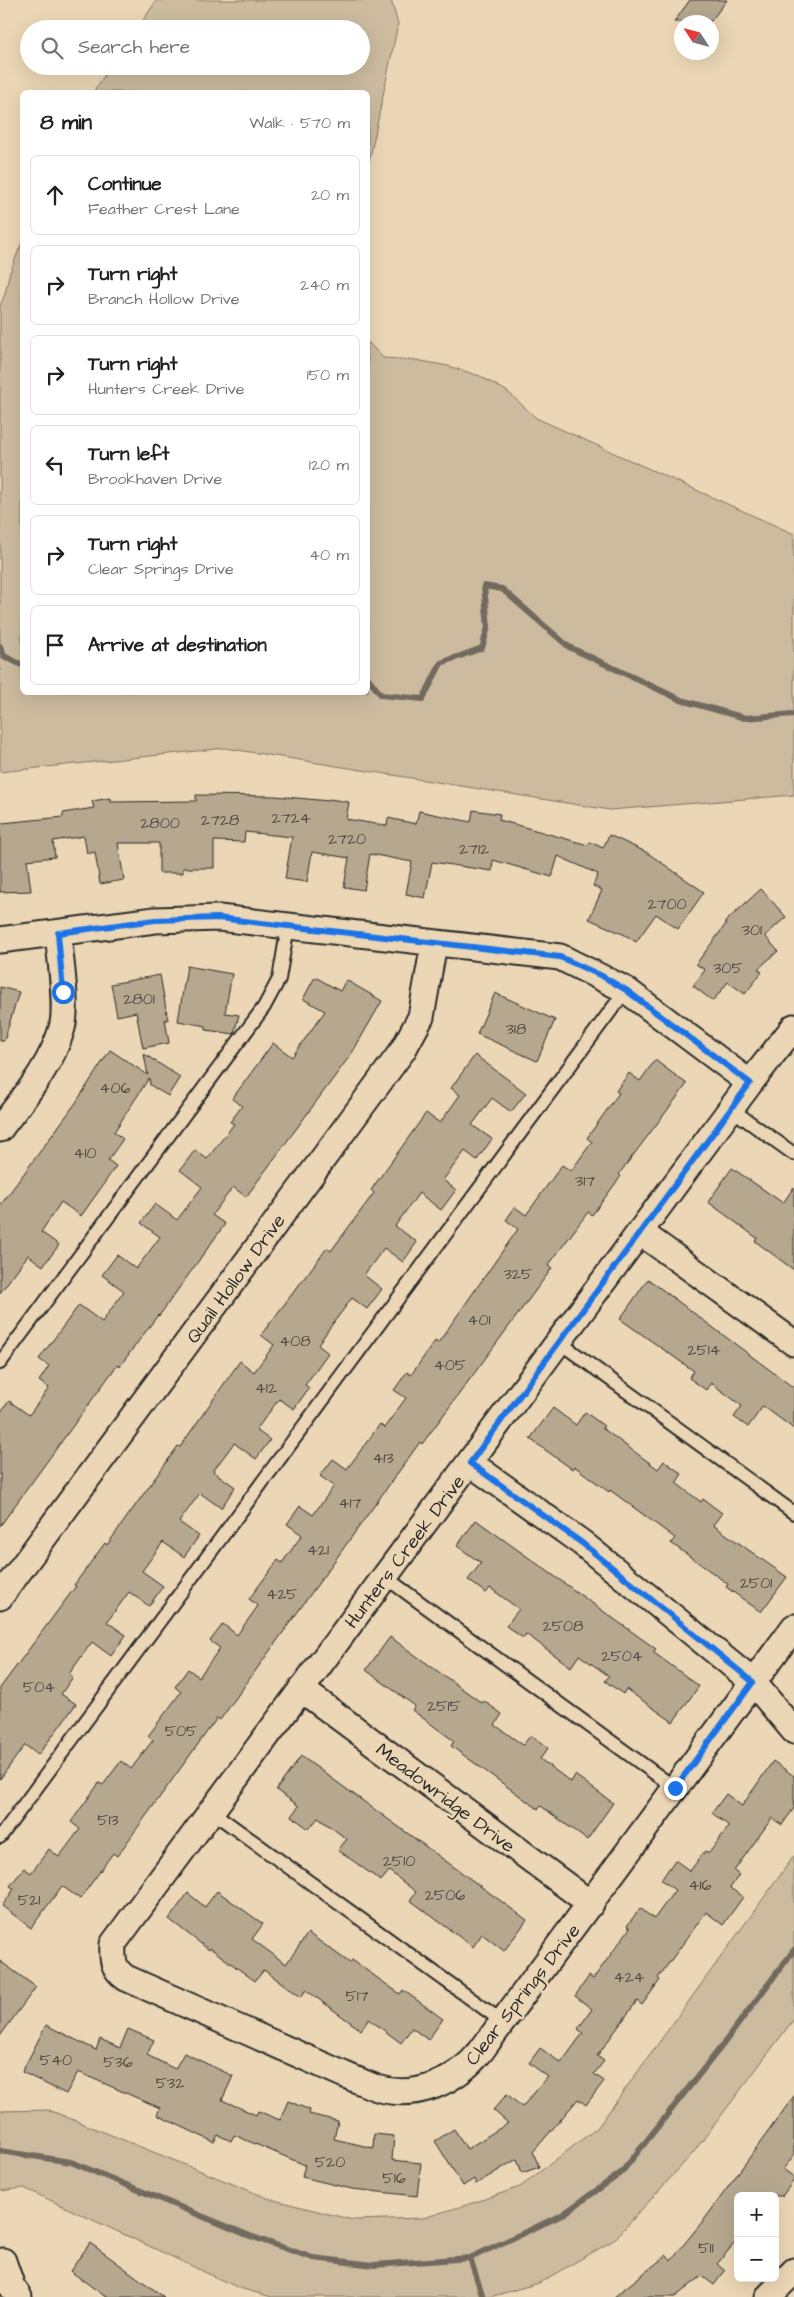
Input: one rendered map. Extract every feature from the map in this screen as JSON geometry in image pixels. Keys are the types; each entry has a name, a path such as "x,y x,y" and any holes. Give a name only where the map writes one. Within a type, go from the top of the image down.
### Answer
{"street":[{"path":"0,940 155,920 218,918 560,957 602,976 626,990 750,1083"},
{"path":"0,1129 44,1070 62,1027 63,992 58,933"},
{"name":"Quail Hollow Drive","path":"0,1596 403,1050 421,1017 434,944"},
{"name":"Hunters Creek Drive","path":"112,1958 113,1944 750,1083 794,1027"},
{"path":"640,1232 794,1343"},
{"path":"470,1463 582,1543 753,1682 794,1731"},
{"name":"Clear Springs Drive","path":"112,1958 117,1972 126,1978 379,2089 412,2092 443,2084 473,2061 503,2022 794,1627"},
{"name":"Meadowridge Drive","path":"302,1689 591,1904"},
{"path":"3,2261 12,2287 19,2297"},
{"path":"768,2297 794,2271"}],"lane":[{"path":"0,1363 264,1008 279,979 288,926"},
{"path":"0,1838 626,990"},
{"path":"731,1109 794,1154"},
{"path":"559,1342 794,1513"},
{"path":"385,1577 675,1788"},
{"path":"211,1812 503,2022"}],"shaded area":[{"path":"157,0 391,0 398,24 370,157 370,90 94,90 105,75 370,75 370,20 143,20"},
{"path":"20,247 20,695 370,695 370,344 383,358 416,360 448,366 480,376 508,392 536,418 794,534 794,795 610,810 225,748 0,772 0,306"},
{"path":"794,1856 794,2019 693,2153 614,2240 539,2283 490,2297 272,2297 239,2288 24,2188 0,2191 0,2111 49,2110 270,2199 353,2220 423,2218 520,2187 597,2128"}],"building":[{"path":"690,0 727,0 715,15 679,15"},
{"path":"196,795 275,796 349,802 346,819 387,826 388,818 416,824 419,811 471,822 473,810 500,814 499,820 588,845 590,842 603,848 609,835 646,852 704,892 678,929 656,914 636,942 589,919 602,890 593,886 598,874 558,856 552,877 493,860 492,871 432,862 425,898 406,894 412,862 370,854 364,890 344,887 349,858 312,852 307,882 285,879 292,837 245,832 244,842 214,841 214,868 183,868 183,873 159,873 159,843 118,843 124,880 100,884 95,852 87,854 84,836 53,841 55,857 27,860 31,891 0,892 0,825 2,823 63,817 63,813 94,808 92,801 111,798 111,802 196,801"},
{"path":"761,889 786,917 765,936 778,951 758,969 762,972 745,994 728,982 713,1001 693,986 705,970 696,964 726,924 725,922"},
{"path":"187,966 232,974 225,1013 239,1015 234,1034 206,1030 206,1026 178,1021"},
{"path":"160,975 168,1020 165,1019 169,1043 143,1048 136,1012 117,1016 111,984"},
{"path":"315,977 340,991 346,980 382,1001 352,1053 246,1197 233,1187 212,1215 225,1224 159,1316 120,1366 118,1364 0,1526 0,1413 9,1401 29,1415 49,1388 39,1381 49,1366 39,1359 79,1305 102,1322 124,1291 102,1275 117,1255 136,1269 160,1237 141,1223 155,1204 177,1220 202,1187 180,1170 195,1150 207,1159 234,1124 230,1122 242,1106 232,1099 273,1043 292,1057 325,1011 303,999"},
{"path":"0,987 19,992 4,1041 0,1041"},
{"path":"495,993 555,1020 537,1061 477,1034"},
{"path":"110,1050 148,1075 144,1054 180,1077 168,1096 150,1085 149,1078 114,1132 123,1139 108,1160 116,1166 96,1195 81,1216 61,1202 41,1232 59,1245 43,1266 28,1255 0,1293 0,1206 75,1104"},
{"path":"475,1055 526,1093 511,1112 492,1098 472,1125 492,1139 477,1160 465,1151 443,1180 456,1190 441,1210 419,1193 395,1226 417,1242 403,1262 384,1248 364,1275 382,1289 367,1309 352,1298 328,1330 318,1345 328,1353 305,1385 309,1388 294,1409 279,1399 256,1430 270,1440 256,1459 234,1443 213,1471 235,1487 221,1508 200,1493 179,1522 199,1536 184,1557 163,1542 142,1571 163,1586 149,1606 129,1592 107,1622 126,1635 111,1656 92,1642 69,1674 73,1677 61,1694 76,1704 38,1755 25,1745 0,1779 0,1688 76,1586 74,1585 105,1543 107,1545 178,1446 180,1447 240,1361 254,1372 274,1345 261,1335 327,1248 331,1251 374,1193 371,1190 426,1113 440,1123 460,1095 451,1088"},
{"path":"655,1060 687,1084 619,1174 621,1176 592,1215 588,1212 548,1266 552,1268 422,1444 420,1442 220,1720 217,1718 117,1856 113,1853 80,1899 62,1886 31,1928 2,1906 14,1889 10,1886 24,1868 31,1873 49,1849 59,1857 80,1829 71,1822 99,1783 103,1785 121,1761 131,1769 153,1740 148,1736 181,1692 175,1687 188,1669 199,1677 220,1648 210,1641 223,1624 237,1635 258,1606 249,1599 278,1560 282,1563 302,1535 287,1524 300,1506 313,1515 334,1486 320,1476 333,1459 347,1469 380,1424 384,1428 406,1398 394,1390 407,1372 411,1375 435,1341 438,1343 518,1229 506,1220 515,1207 526,1215 562,1165 571,1171 592,1142 587,1138 619,1093 616,1091 629,1073 640,1081"},
{"path":"732,1168 783,1203 794,1187 794,1270 755,1241 757,1238 708,1202"},
{"path":"648,1279 794,1388 794,1429 763,1406 748,1427 734,1417 742,1406 711,1383 706,1390 689,1378 694,1371 620,1319"},
{"path":"553,1408 576,1425 585,1412 604,1426 602,1428 658,1469 664,1461 682,1474 676,1483 701,1502 703,1499 722,1513 713,1525 787,1577 761,1612 726,1587 728,1584 671,1543 675,1538 610,1490 609,1492 574,1466 572,1469 530,1439"},
{"path":"476,1520 656,1649 653,1652 699,1686 673,1722 626,1689 623,1694 605,1681 609,1676 579,1655 571,1667 526,1634 523,1638 506,1626 519,1609 490,1588 486,1593 468,1580 481,1563 457,1546"},
{"path":"390,1637 482,1703 484,1701 502,1714 495,1725 523,1745 531,1735 548,1748 540,1759 571,1782 575,1775 613,1803 587,1840 541,1806 538,1809 451,1746 454,1741 412,1710 415,1706 366,1670"},
{"path":"301,1756 527,1920 504,1951 482,1934 473,1947 410,1900 416,1892 389,1871 381,1881 338,1850 347,1839 318,1818 309,1829 291,1816 299,1806 276,1790"},
{"path":"773,1761 794,1776 794,1808 782,1825 772,1818 734,1871 739,1875 730,1888 743,1897 723,1925 706,1912 658,1978 660,1980 642,2005 637,2001 597,2056 604,2061 594,2074 604,2081 586,2105 578,2099 533,2152 539,2167 522,2173 517,2159 476,2184 474,2179 463,2186 435,2141 454,2129 467,2149 508,2123 493,2110 507,2094 522,2107 548,2077 529,2063 540,2048 561,2063 583,2033 578,2029 592,2009 575,1996 589,1976 593,1979 630,1928 627,1926 640,1908 654,1919 675,1890 661,1880 675,1860 690,1871 705,1851 709,1853 729,1826 712,1813 726,1794 742,1806"},
{"path":"217,1891 263,1924 252,1939 286,1964 308,1933 350,1963 352,1960 400,1994 403,1990 443,2019 428,2040 412,2028 401,2043 369,2019 361,2030 306,1990 301,1997 264,1970 255,1981 210,1948 209,1950 169,1919 188,1893 205,1907"},
{"path":"0,1961 36,1987 0,2036"},
{"path":"46,2025 96,2050 100,2039 120,2048 128,2029 154,2040 147,2055 175,2069 184,2053 233,2076 222,2100 256,2115 258,2111 280,2120 288,2101 310,2110 309,2114 338,2121 334,2139 373,2148 374,2134 394,2136 392,2160 421,2163 417,2196 352,2189 302,2177 305,2165 234,2135 231,2141 218,2135 214,2142 157,2115 160,2108 78,2072 66,2094 22,2072"},
{"path":"794,2096 794,2155 783,2169 794,2177 794,2180 782,2196 779,2196 779,2192 734,2192 734,2244 717,2264 725,2271 714,2285 702,2276 675,2297 614,2297 667,2255 671,2260 707,2216"},
{"path":"90,2243 164,2297 106,2297 70,2271"}],"waterway":[{"path":"370,681 381,695 423,699 441,663 482,648 488,627 484,586 502,589 569,647 681,700 745,718 794,714"},
{"path":"0,646 4,656 20,664"},
{"path":"0,2151 71,2162 250,2236 313,2258 374,2265 470,2258 562,2215 621,2173 721,2047 794,1950"},
{"path":"470,2258 483,2297"}],"route":[{"path":"63,992 58,933 155,920 218,918 560,957 602,976 626,990 750,1083 470,1463 582,1543 753,1682 675,1788"}]}
